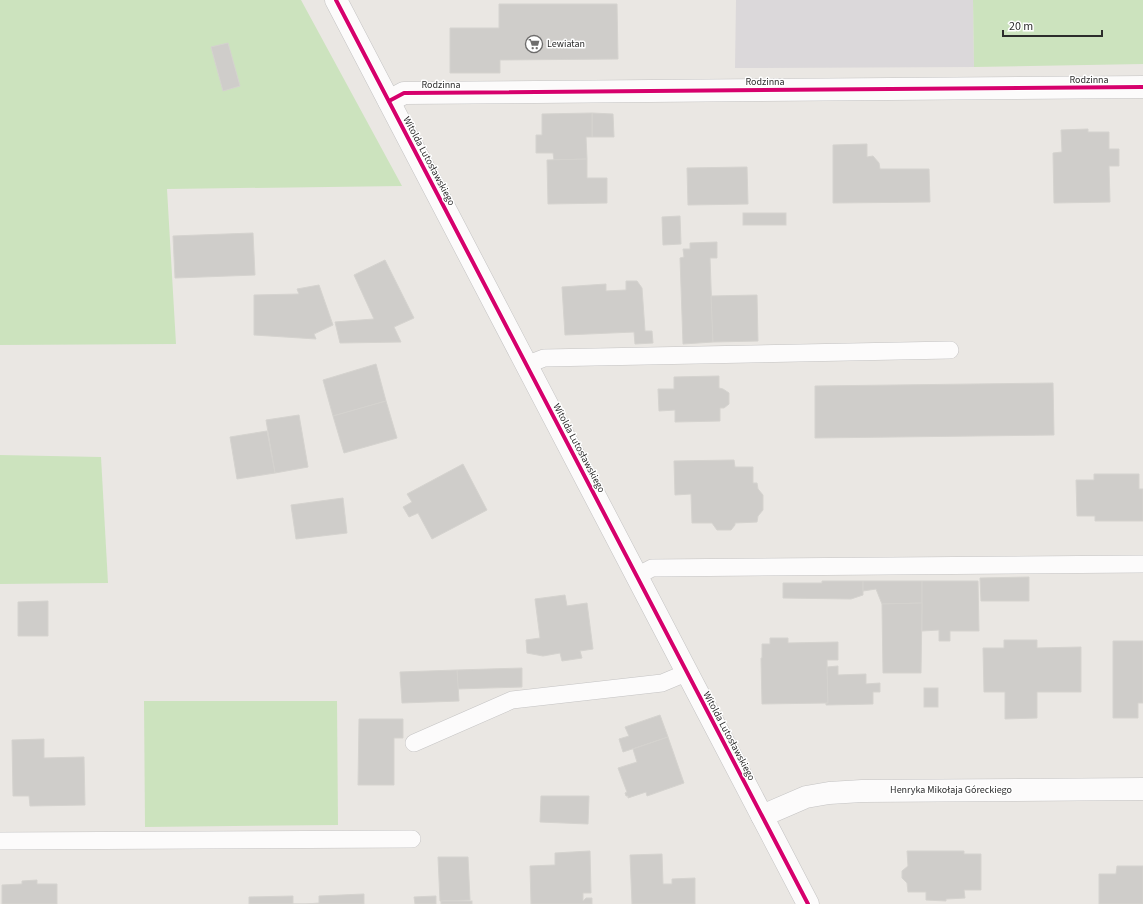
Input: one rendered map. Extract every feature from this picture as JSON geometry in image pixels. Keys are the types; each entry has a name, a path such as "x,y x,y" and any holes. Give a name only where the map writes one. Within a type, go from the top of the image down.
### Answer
{"street":[{"name":"Witolda Lutosławskiego","path":"336,0 637,576 686,673 808,904"},
{"name":"Rodzinna","path":"389,101 404,93 1143,87"},
{"name":"Henryka Mikołaja Góreckiego","path":"762,816 806,797 829,793 862,791 1143,790"}],"lane":[{"path":"526,365 544,358 950,350"},
{"path":"637,576 652,568 1143,564"},
{"path":"414,743 512,700 662,683 686,673"},
{"path":"0,841 412,839"}],"shaded area":[{"path":"736,0 973,0 974,67 735,68"}],"green space":[{"path":"0,0 301,0 402,186 167,189 176,344 0,345"},
{"path":"973,0 1143,0 1143,64 974,67"},
{"path":"0,455 101,457 108,583 0,584"},
{"path":"144,701 337,701 338,825 145,827"}],"building":[{"name":"Lewiatan","path":"499,4 617,4 618,59 500,60 500,73 450,73 450,28 499,28"},
{"path":"228,43 240,86 223,91 211,47"},
{"path":"592,113 613,114 614,137 592,137"},
{"path":"592,113 592,137 586,137 587,159 554,160 553,153 536,153 536,135 542,135 542,114"},
{"path":"1088,129 1088,132 1109,132 1109,149 1119,149 1119,166 1109,166 1110,202 1054,203 1053,153 1062,152 1061,130"},
{"path":"867,144 867,157 873,156 879,163 880,169 929,169 930,202 833,203 833,145"},
{"path":"587,159 587,178 607,178 607,203 548,204 547,160"},
{"path":"747,167 748,204 688,205 687,168"},
{"path":"743,213 786,213 786,225 743,225"},
{"path":"680,216 681,244 663,245 662,217"},
{"path":"253,233 255,275 175,278 173,236"},
{"path":"717,242 717,258 710,258 713,342 683,344 680,258 684,257 683,249 690,249 690,243"},
{"path":"385,260 414,318 394,327 401,342 340,343 335,322 374,319 354,275"},
{"path":"626,281 637,281 642,288 645,331 652,331 653,343 635,344 634,332 565,335 562,287 606,284 606,291 626,290"},
{"path":"319,285 333,325 314,334 316,339 254,335 254,295 299,294 297,289"},
{"path":"757,295 758,341 713,342 711,296"},
{"path":"376,364 386,401 333,416 323,380"},
{"path":"719,376 719,388 729,393 729,404 724,408 720,408 720,421 675,422 675,410 659,411 658,389 674,389 674,377"},
{"path":"1053,383 1054,435 815,438 815,386"},
{"path":"386,401 397,438 344,453 333,416"},
{"path":"299,415 308,467 275,473 266,420"},
{"path":"267,431 275,473 237,479 230,437"},
{"path":"734,460 735,467 753,467 753,483 757,483 758,489 763,495 763,510 758,516 757,522 735,523 731,530 717,530 712,523 692,523 691,494 675,495 674,461"},
{"path":"463,464 487,510 432,539 418,513 409,517 403,507 412,502 407,494"},
{"path":"1094,474 1139,474 1139,489 1143,489 1143,521 1095,521 1095,516 1077,516 1076,480 1094,480"},
{"path":"343,498 347,533 296,539 291,505"},
{"path":"1029,577 1029,601 981,601 980,578"},
{"path":"822,581 863,581 863,595 851,599 783,598 783,583 822,583"},
{"path":"863,581 922,581 922,603 882,604 876,589 863,591"},
{"path":"922,581 978,581 979,631 950,631 950,641 939,641 939,630 922,631"},
{"path":"565,595 567,606 587,603 593,649 580,651 582,658 562,661 560,653 543,656 527,653 526,640 540,638 535,599"},
{"path":"48,601 48,636 18,636 18,602"},
{"path":"922,603 921,673 883,673 882,604"},
{"path":"770,638 788,638 788,643 838,642 838,660 827,660 828,703 762,704 762,644 770,644"},
{"path":"1004,640 1037,640 1037,648 1081,647 1081,692 1037,692 1037,718 1005,719 1005,692 984,692 983,648 1004,648"},
{"path":"1113,641 1143,641 1143,703 1138,703 1138,718 1113,718"},
{"path":"838,666 838,675 866,674 866,684 880,683 880,692 873,692 873,704 826,705 826,703 828,703 827,667"},
{"path":"522,668 522,687 457,689 457,670"},
{"path":"457,670 459,701 402,703 400,672"},
{"path":"924,688 938,688 938,707 924,707"},
{"path":"660,715 668,737 623,752 619,739 629,736 625,727"},
{"path":"359,719 403,719 403,738 394,738 394,785 358,785"},
{"path":"668,737 684,783 647,796 646,792 628,798 625,793 627,792 618,768 637,762 633,749"},
{"path":"44,739 44,758 84,757 85,805 30,806 29,796 13,796 12,740"},
{"path":"541,796 589,796 588,824 540,822"},
{"path":"590,851 591,893 583,893 583,901 586,898 592,898 592,904 531,904 530,866 555,865 555,853"},
{"path":"907,851 964,851 964,854 981,854 981,890 964,890 965,898 946,899 946,901 926,900 926,892 908,892 907,883 902,878 902,871 908,866"},
{"path":"662,854 663,884 672,884 672,879 695,878 695,904 632,904 630,855"},
{"path":"438,857 468,857 470,900 440,901"},
{"path":"1117,866 1143,866 1143,904 1099,904 1099,874 1116,874"},
{"path":"37,880 37,884 57,884 57,904 2,904 2,885 22,884 22,881"},
{"path":"364,894 364,904 306,904 319,903 319,896"},
{"path":"293,896 293,904 249,904 249,897"},
{"path":"436,896 436,904 415,904 414,897"},
{"path":"441,901 472,901 472,904 441,904"}],"cycle path":[{"path":"336,0 808,904"},
{"path":"389,101 404,93 1143,87"}],"place":[{"name":"Lewiatan","path":"534,44"}]}
